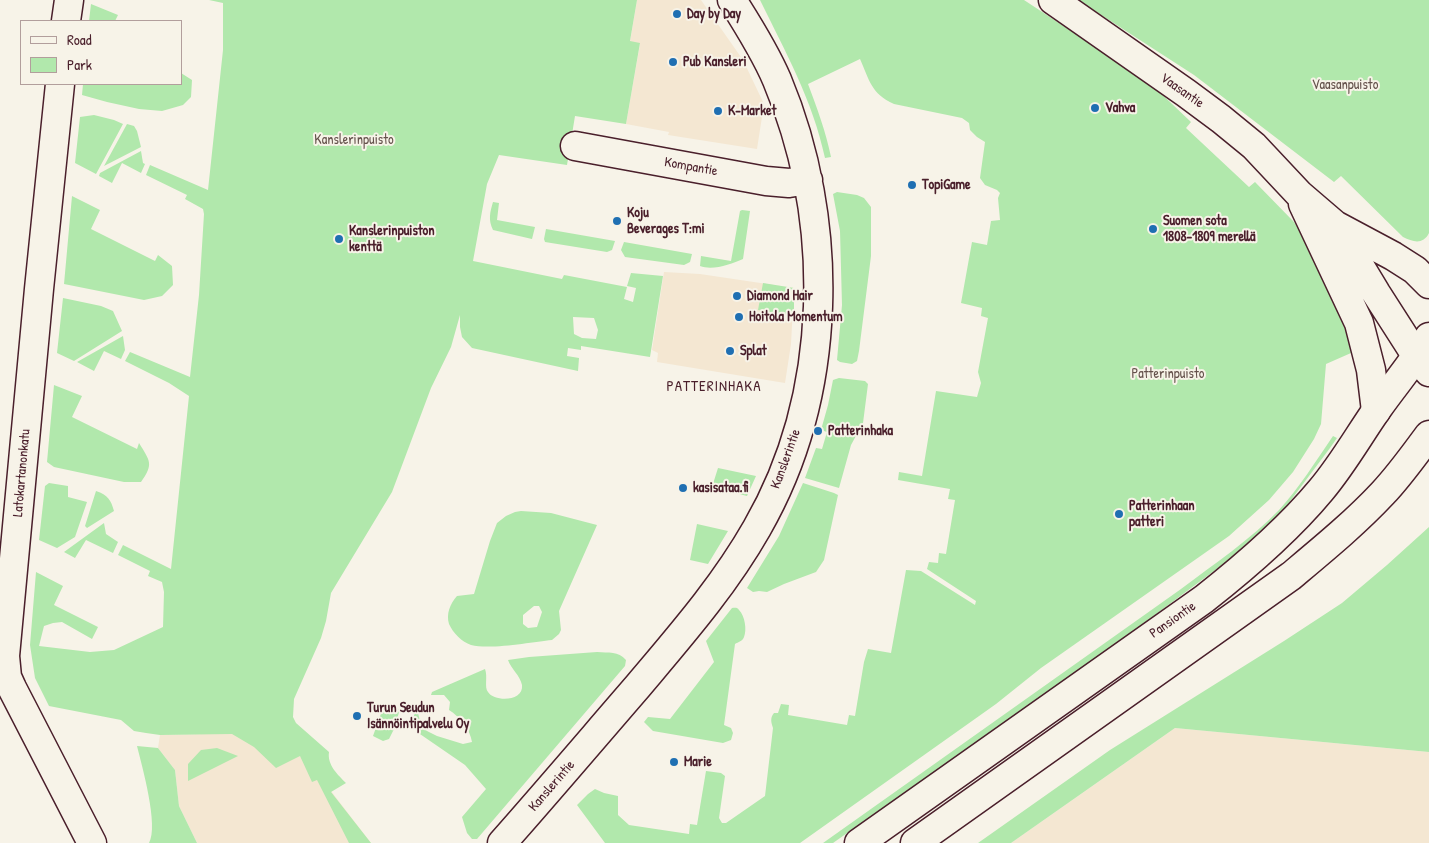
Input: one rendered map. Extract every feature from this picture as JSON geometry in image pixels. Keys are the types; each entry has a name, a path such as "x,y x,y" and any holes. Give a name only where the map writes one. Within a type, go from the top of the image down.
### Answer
{"street":[{"path":"66,20 68,0"},
{"name":"Kanslerintie","path":"502,843 705,606 729,573 754,532 783,475 799,428 812,368 818,305 816,245 808,180 777,80 762,50 732,0"},
{"name":"Vaasantie","path":"1053,0 1221,119 1254,146 1300,195 1336,225 1393,256 1415,270 1429,284"},
{"name":"Latokartanonkatu","path":"60,85 5,656 8,677 12,688 92,843"},
{"name":"Kompantie","path":"575,146 766,181 789,183 808,180"},
{"name":"Vaasantie","path":"1300,195 1359,323 1371,370 1376,411"},
{"name":"Vaasantie","path":"1336,225 1376,292 1425,355"},
{"name":"Pansiontie","path":"858,843 1204,599 1256,558 1297,518 1323,488 1398,380 1425,355"},
{"path":"915,843 1291,576 1383,494 1429,435"}],"shaded area":[{"path":"637,0 701,0 743,60 764,104 757,149 668,135 669,132 626,124 640,44 630,42"},
{"path":"664,272 700,274 794,288 791,344 785,383 657,362 658,353 652,350"},
{"path":"1175,728 1429,752 1429,843 1011,843"},
{"path":"292,729 331,791 371,843 197,843 179,806 175,770 158,748 160,735 247,733"}],"green space":[{"name":"Kanslerinpuisto","path":"209,0 637,0 630,41 640,43 626,124 575,116 567,165 499,155 487,184 473,261 562,279 564,275 627,287 624,299 633,302 636,288 627,286 631,273 663,276 650,357 581,346 581,350 568,348 567,356 579,358 578,371 472,348 462,337 460,315 451,347 431,388 392,492 331,593 321,638 294,699 293,717 296,723 329,752 331,765 346,783 331,792 371,843 349,843 317,780 312,782 300,756 276,768 254,747 232,734 160,735 146,733 134,731 121,720 49,706 35,678 30,645 36,572 63,586 54,605 98,627 92,639 62,622 53,623 44,626 39,646 90,652 114,650 163,627 164,592 162,582 148,576 150,571 118,555 123,545 171,569 189,396 169,383 125,361 130,352 190,377 199,295 203,209 185,199 187,195 146,175 150,165 208,190 223,50 223,3","holes":["573,317 594,318 598,330 596,339 582,338 574,334"]},
{"name":"Patterinpuisto","path":"760,0 1024,0 1150,83 1191,122 1186,128 1249,187 1255,182 1294,222 1318,257 1337,290 1352,348 1351,353 1326,364 1321,424 1314,439 1293,472 1269,500 1229,536 1041,668 996,704 800,843 605,843 577,805 595,789 618,796 618,815 629,825 689,834 690,824 697,825 706,771 721,773 725,776 719,818 722,823 726,823 765,796 773,728 771,718 774,713 778,713 781,704 789,705 788,715 847,725 849,715 855,716 868,649 891,653 906,570 921,571 975,605 976,601 927,569 929,562 938,563 939,553 946,554 955,500 948,499 950,489 898,480 899,472 922,476 936,391 977,397 981,383 978,372 988,318 981,316 982,308 961,303 972,242 987,245 991,221 1000,220 998,198 1000,193 985,185 980,178 985,142 970,130 969,123 962,118 894,104 886,100 880,96 872,85 860,59 808,84 829,148 831,157 825,158 806,96"},
{"name":"Vaasanpuisto","path":"1078,0 1429,0 1429,233 1427,237 1418,241 1403,237 1341,176 1334,182 1194,75"},
{"path":"91,4 118,15 116,20 89,20"},
{"path":"182,74 192,80 191,97 183,105 162,111 139,109 82,95 83,85 182,85"},
{"path":"94,115 123,124 96,174 75,163 80,117"},
{"path":"127,124 134,126 141,147 104,166"},
{"path":"141,151 143,163 145,164 141,173 122,163 112,183 99,176 100,173"},
{"path":"837,192 864,198 871,207 871,256 859,351 857,361 852,364 837,360 842,305 840,231 833,194"},
{"path":"72,196 100,210 91,229 155,261 158,255 172,266 173,285 162,296 144,300 64,284"},
{"path":"493,202 499,203 497,220 535,227 532,239 493,230 490,216"},
{"path":"740,211 750,211 743,259 728,265 711,268 700,266 701,256 731,261"},
{"path":"546,229 615,241 612,250 607,252 545,242"},
{"path":"624,242 692,254 690,262 684,265 625,257 621,250"},
{"path":"763,283 794,288 794,316 758,310"},
{"path":"63,298 101,306 113,311 122,331 74,361 57,353"},
{"path":"123,336 125,350 121,359 104,351 94,371 77,362"},
{"path":"839,378 865,381 868,384 863,423 851,445 839,488 805,478 816,448 822,449 827,432 821,430 833,380"},
{"path":"54,385 82,396 72,417 137,449 139,443 149,462 148,471 141,482 124,482 54,467 47,462"},
{"path":"1333,436 1337,438 1282,512 1226,562 1132,632 833,843 823,843 1181,589 1244,542 1286,502"},
{"path":"718,468 756,476 747,496 712,487"},
{"path":"49,483 68,486 68,497 87,502 75,537 57,548 39,540 45,486"},
{"path":"803,483 838,495 824,560 816,572 767,592 753,592 747,588 779,536"},
{"path":"96,491 108,498 114,511 87,528 85,526"},
{"path":"515,512 551,513 597,525 559,611 561,630 559,634 552,640 523,644 489,647 468,644 455,634 449,624 449,609 457,596 474,594 497,523","holes":["534,606 539,606 542,612 537,627 528,628 523,624 523,615"]},
{"path":"104,523 106,534 118,542 113,553 86,540 75,558 64,552"},
{"path":"697,524 728,531 708,564 690,560"},
{"path":"1429,527 1429,752 1175,728 1011,843 978,843 1110,750 1342,603"},
{"path":"732,608 737,608 741,613 745,623 745,631 743,640 735,644 724,725 731,728 733,733 731,740 723,743 653,731 644,722 648,717 670,719 714,662 706,641"},
{"path":"597,652 620,655 626,660 625,666 477,839 472,839 467,833 462,817 486,789 465,765 417,732 413,721 417,709 421,725 427,731 463,744 472,742 464,724 449,710 450,702 444,695 431,695 432,692 485,669 488,692 496,698 508,699 518,695 522,685 508,660"},
{"path":"383,708 400,709 389,739 383,741 373,736"},
{"path":"137,746 158,748 175,770 179,806 197,843 149,843 152,835 151,810"},
{"path":"217,748 238,756 188,781 188,764 201,750"}],"place":[{"name":"Day by Day","path":"677,14"},
{"name":"Pub Kansleri","path":"673,62"},
{"name":"Vahva","path":"1095,108"},
{"name":"K-Market","path":"718,111"},
{"name":"TopiGame","path":"912,185"},
{"name":"Koju Beverages T:mi","path":"617,221"},
{"name":"Suomen sota 1808-1809 merellä","path":"1153,229"},
{"name":"Kanslerinpuiston kenttä","path":"339,239"},
{"name":"Diamond Hair","path":"737,296"},
{"name":"Hoitola Momentum","path":"739,317"},
{"name":"Splat","path":"730,351"},
{"name":"Patterinhaka","path":"818,431"},
{"name":"kasisataa.fi","path":"683,488"},
{"name":"Patterinhaan patteri","path":"1119,514"},
{"name":"Turun Seudun Isännöintipalvelu Oy","path":"357,716"},
{"name":"Marie","path":"674,762"}],"district":[{"name":"PATTERINHAKA","path":"714,387"}]}
